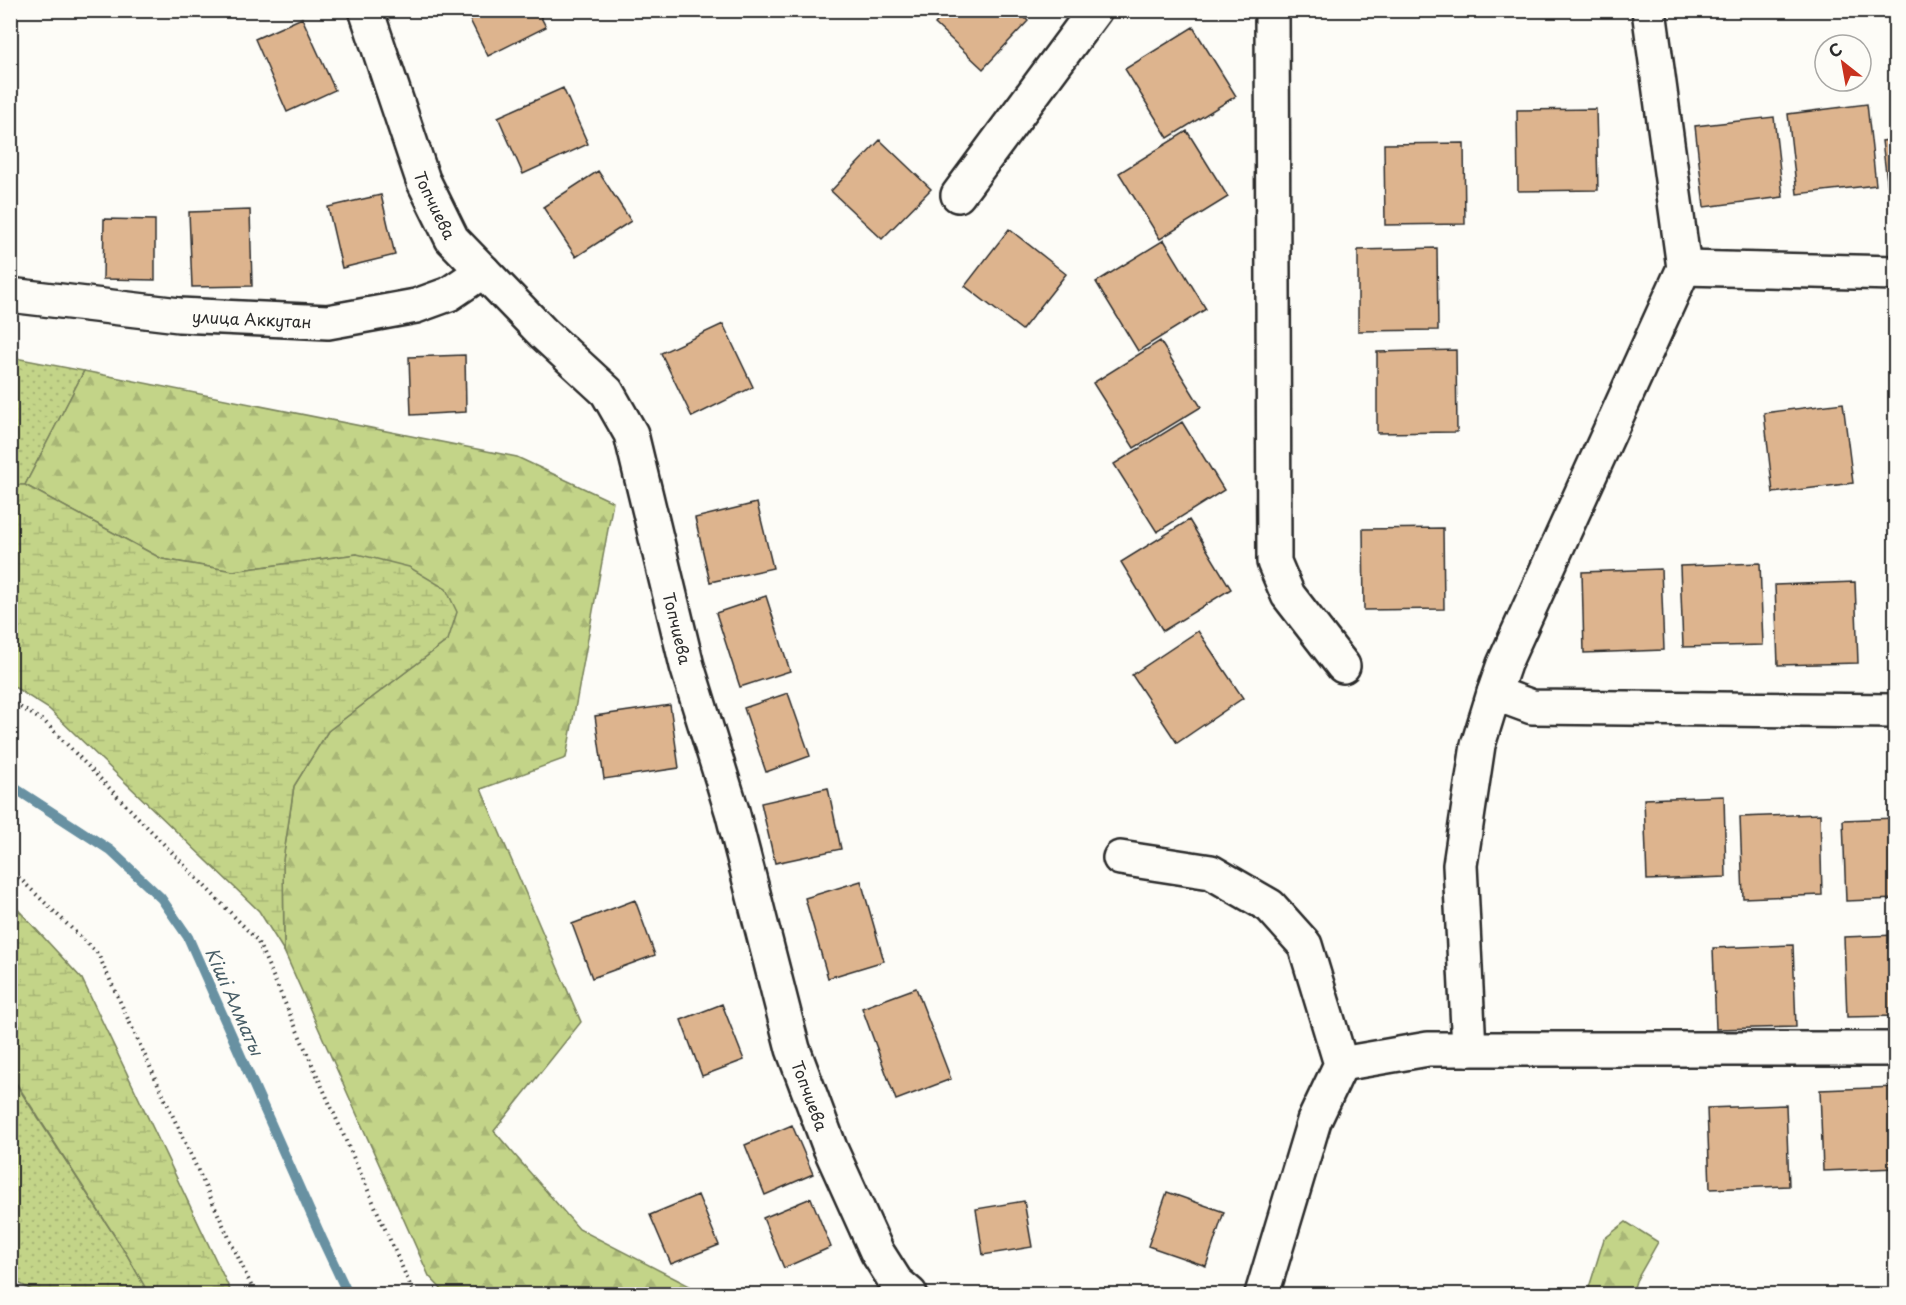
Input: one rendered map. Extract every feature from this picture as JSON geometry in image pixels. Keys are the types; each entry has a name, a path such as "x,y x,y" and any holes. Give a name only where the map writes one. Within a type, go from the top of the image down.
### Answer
{"street":[{"name":"Топчиева","path":"366,10 423,180 452,239 543,333 607,392 631,434 687,666 732,811 793,1049 830,1148 877,1251 897,1282 910,1294"},
{"path":"958,195 1095,10"},
{"path":"1272,10 1274,562 1288,595 1343,666"},
{"path":"1469,1049 1460,865 1478,745 1504,664 1684,268 1649,10"},
{"path":"1684,268 1896,273"},
{"name":"улица Аккутан","path":"10,295 179,315 328,322 416,306 449,294 483,271"},
{"path":"1494,693 1532,707 1896,711"},
{"path":"1120,858 1211,872 1270,906 1305,945 1341,1064 1314,1121 1262,1294"},
{"path":"1341,1064 1428,1049 1896,1049"}],"path":[{"path":"10,701 45,722 257,940 414,1294"},
{"path":"10,869 98,954 255,1294"}],"green space":[{"path":"10,357 84,371 25,485 11,485"},
{"path":"84,371 517,457 613,502 566,758 481,789 581,1022 494,1131 579,1229 705,1294 446,1294 429,1276 284,951 283,860 294,786 328,731 448,640 357,554 233,571 162,559 25,485"},
{"path":"11,485 25,485 162,559 233,571 357,554 409,567 446,589 457,612 448,640 328,731 294,786 283,860 284,951 259,911 49,709 11,685"},
{"path":"11,902 82,979 232,1294 149,1294 127,1255 11,1075"},
{"path":"10,1075 127,1255 149,1294 39,1294 11,1279"},
{"path":"1626,1222 1658,1242 1636,1281 1632,1294 1587,1294 1604,1239"}],"building":[{"path":"465,10 537,10 546,27 488,56"},
{"path":"948,10 1017,10 1028,21 983,69 935,24"},
{"path":"302,18 335,90 287,112 255,39"},
{"path":"1193,27 1236,96 1168,138 1125,69"},
{"path":"563,88 588,144 523,174 498,117"},
{"path":"1867,104 1876,185 1797,194 1788,114"},
{"path":"1596,109 1598,190 1518,191 1517,110"},
{"path":"1774,117 1783,197 1704,207 1695,126"},
{"path":"1187,131 1228,197 1160,239 1119,173"},
{"path":"1896,139 1896,221 1892,221 1882,141"},
{"path":"880,140 931,189 882,239 831,191"},
{"path":"1464,143 1465,224 1385,225 1384,144"},
{"path":"598,171 631,221 576,257 543,207"},
{"path":"381,195 395,255 342,268 328,207"},
{"path":"250,210 252,286 192,287 189,212"},
{"path":"104,219 155,220 155,280 103,279"},
{"path":"1009,229 1066,274 1022,330 965,286"},
{"path":"1164,240 1206,309 1138,351 1096,282"},
{"path":"1437,248 1438,330 1358,331 1358,250"},
{"path":"723,324 753,387 692,417 661,353"},
{"path":"1160,341 1201,407 1134,448 1093,383"},
{"path":"1456,350 1457,432 1377,433 1377,352"},
{"path":"465,355 466,412 411,415 409,357"},
{"path":"1843,403 1853,483 1773,493 1764,413"},
{"path":"1182,422 1224,490 1157,532 1114,464"},
{"path":"757,503 773,568 710,582 695,518"},
{"path":"1189,520 1231,589 1163,631 1121,562"},
{"path":"1443,528 1444,609 1364,610 1363,529"},
{"path":"1760,563 1763,645 1683,647 1680,566"},
{"path":"1661,569 1664,650 1584,653 1582,572"},
{"path":"1855,582 1858,663 1778,665 1775,585"},
{"path":"766,596 790,671 740,687 716,613"},
{"path":"1198,631 1243,698 1177,743 1132,675"},
{"path":"788,693 810,756 766,772 744,708"},
{"path":"670,705 679,768 604,779 595,716"},
{"path":"828,788 841,849 775,863 761,803"},
{"path":"1724,796 1726,877 1647,880 1644,799"},
{"path":"1820,814 1822,895 1743,898 1740,817"},
{"path":"1896,818 1896,899 1846,901 1843,820"},
{"path":"861,881 884,961 828,978 805,898"},
{"path":"635,900 655,955 592,978 572,924"},
{"path":"1896,935 1896,1016 1847,1017 1844,937"},
{"path":"1793,945 1796,1027 1716,1029 1713,948"},
{"path":"916,988 951,1079 896,1100 862,1008"},
{"path":"722,1004 744,1060 702,1076 681,1020"},
{"path":"1896,1087 1896,1168 1823,1171 1820,1090"},
{"path":"1786,1105 1789,1186 1710,1189 1707,1108"},
{"path":"792,1125 813,1174 765,1195 745,1145"},
{"path":"1167,1192 1224,1212 1206,1266 1148,1246"},
{"path":"698,1195 719,1245 671,1264 650,1215"},
{"path":"811,1198 831,1247 784,1268 763,1218"},
{"path":"1024,1201 1032,1247 983,1255 976,1209"}],"waterway":[{"name":"Кіші Алматы","path":"10,785 110,850 161,898 188,937 348,1294"}]}
